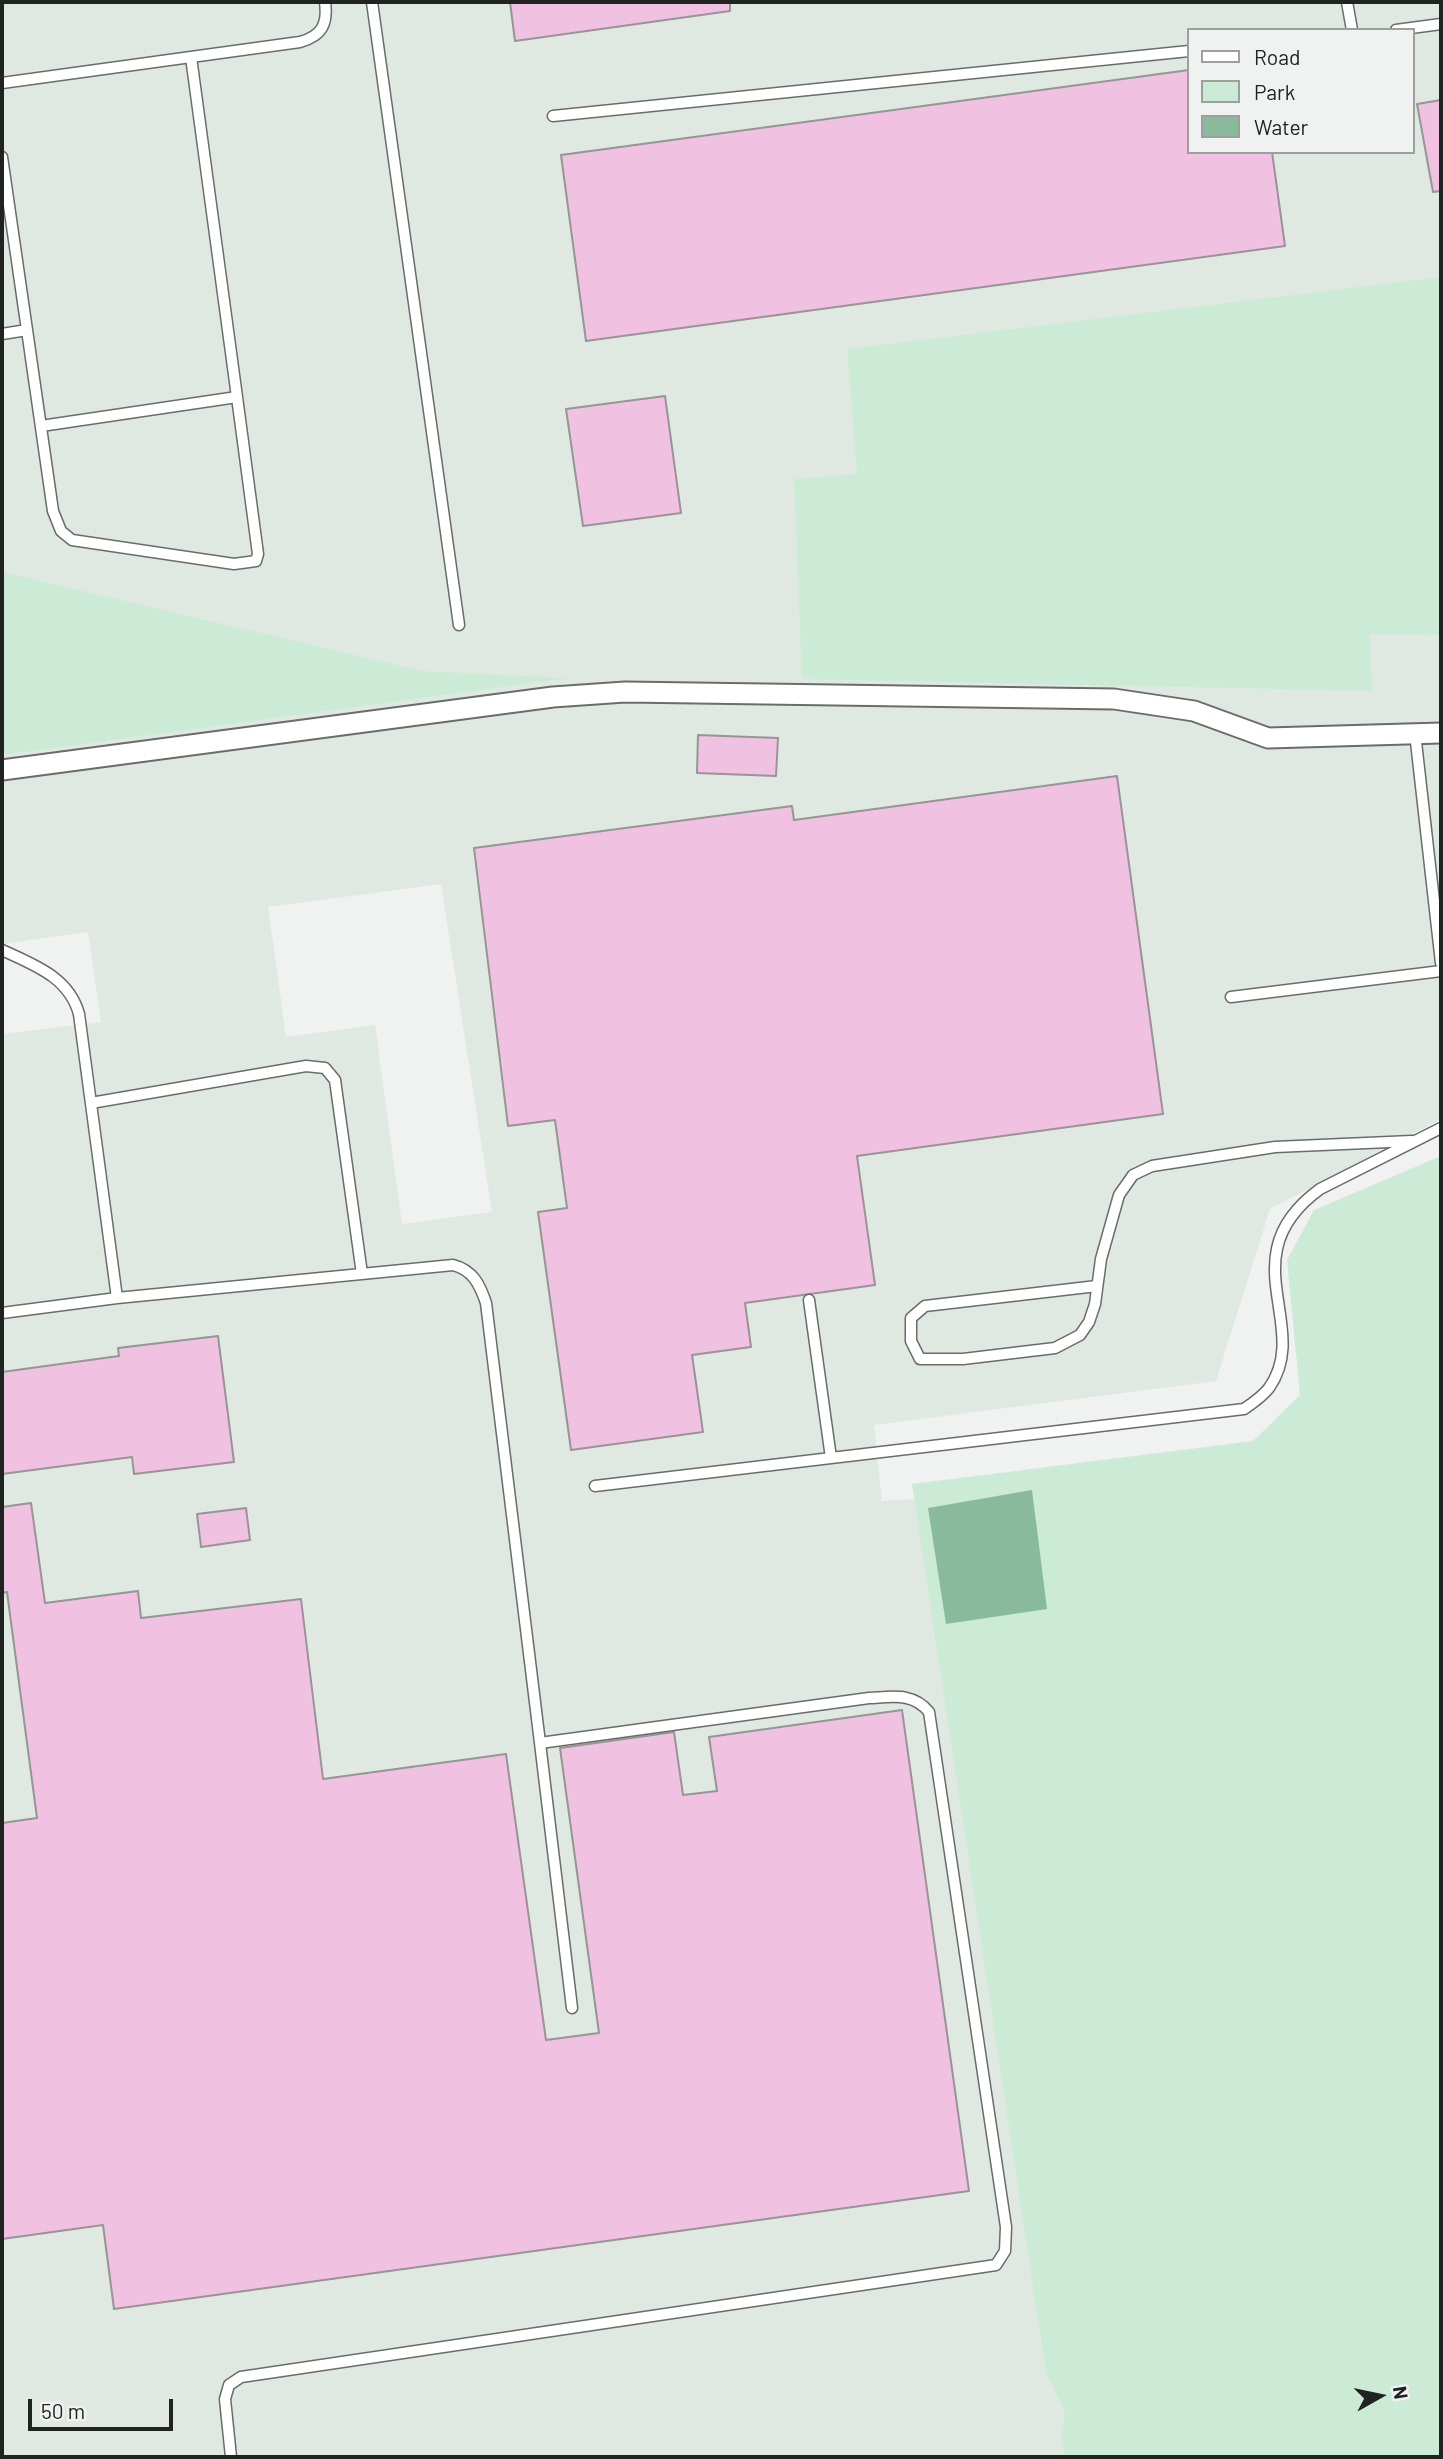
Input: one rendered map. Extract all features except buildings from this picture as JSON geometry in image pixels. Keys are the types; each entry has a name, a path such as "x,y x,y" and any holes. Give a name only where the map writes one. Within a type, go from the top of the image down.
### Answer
{"street":[{"path":"2,770 553,697 625,692 1114,699 1195,711 1268,738 1441,733"}],"lane":[{"path":"2,83 311,39 320,33 325,25 325,2"},
{"path":"372,2 459,625"},
{"path":"1347,2 1352,28"},
{"path":"1411,28 1441,24"},
{"path":"553,116 1188,51"},
{"path":"2,157 53,511 61,531 72,540 234,564 256,561 258,554 191,57"},
{"path":"2,334 27,330"},
{"path":"41,426 237,397"},
{"path":"1415,733 1441,963"},
{"path":"2,950 40,967 65,987 76,1001 117,1298"},
{"path":"1231,997 1441,971"},
{"path":"91,1103 306,1066 325,1068 335,1080 362,1274"},
{"path":"595,1486 1244,1409 1263,1395 1271,1385 1280,1362 1282,1336 1275,1283 1276,1246 1293,1212 1320,1189 1441,1128"},
{"path":"1097,1286 925,1306 911,1318 911,1341 920,1359 963,1359 1055,1348 1080,1335 1090,1322 1097,1286 1101,1259 1119,1195 1133,1175 1153,1166 1275,1147 1416,1141"},
{"path":"2,1313 117,1298 453,1265 464,1267 473,1275 486,1303 572,2008"},
{"path":"809,1300 831,1458"},
{"path":"231,2457 225,2399 229,2385 241,2377 996,2265 1004,2252 1006,2227 981,2058 929,1712 923,1705 900,1696 869,1698 540,1743"}],"shaded area":[{"path":"2,2 1441,2 1439,1120 1270,1209 1216,1381 874,1425 882,1501 928,1498 1074,2457 2,2457 2,1034 101,1022 88,932 2,944","holes":["441,884 492,1212 402,1224 375,1025 286,1037 268,907"]}],"green space":[{"path":"1441,277 1441,635 1370,634 1372,691 802,679 794,479 857,474 847,349"},
{"path":"2,572 423,671 569,678 2,755"},
{"path":"1441,1156 1441,2457 1065,2457 1061,2435 1065,2411 1046,2373 912,1484 1253,1441 1300,1395 1287,1260 1314,1210"}],"water":[{"path":"1032,1490 1047,1609 946,1624 928,1508"}]}
